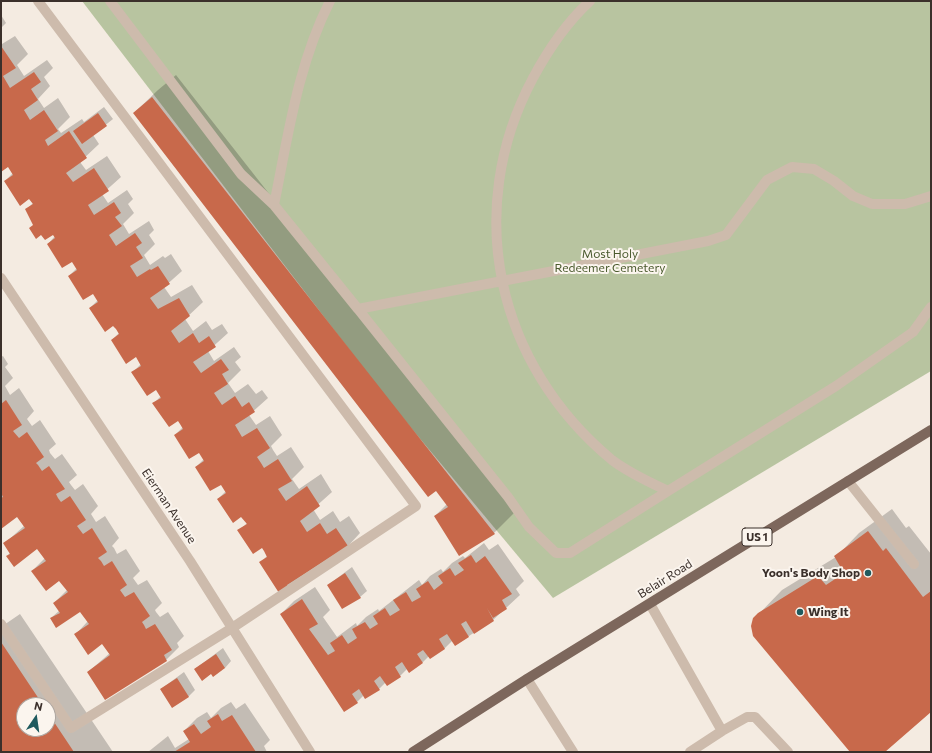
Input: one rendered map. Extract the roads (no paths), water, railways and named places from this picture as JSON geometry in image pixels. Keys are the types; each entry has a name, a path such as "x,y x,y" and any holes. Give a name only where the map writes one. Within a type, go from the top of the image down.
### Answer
{"main road":[{"name":"Belair Road","path":"413,752 931,430"}],"street":[{"path":"1,624 71,728 232,628 416,506 38,1"},
{"path":"110,1 236,168 274,205 508,498 529,527 556,552 570,553 836,386 913,332 931,307"},
{"path":"274,205 290,125 303,73 320,20 330,1"},
{"path":"590,1 564,28 541,62 524,95 512,124 500,171 496,200 495,220 501,281 514,326 525,351 552,397 579,429 613,461 639,477 668,491"},
{"path":"358,309 708,241 726,235 767,180 792,167 814,169 834,181 853,196 872,204 905,204 931,196"},
{"name":"Eierman Avenue","path":"1,278 232,628 310,752"},
{"path":"848,481 914,564"},
{"path":"650,604 722,731"},
{"path":"527,680 573,752"},
{"path":"690,752 722,731 747,718 755,717 788,752"}],"place":[{"name":"Yoon's Body Shop","path":"868,573"},
{"name":"Wing It","path":"800,612"}],"park label":[{"name":"Most Holy Redeemer Cemetery","path":"610,261"}]}
